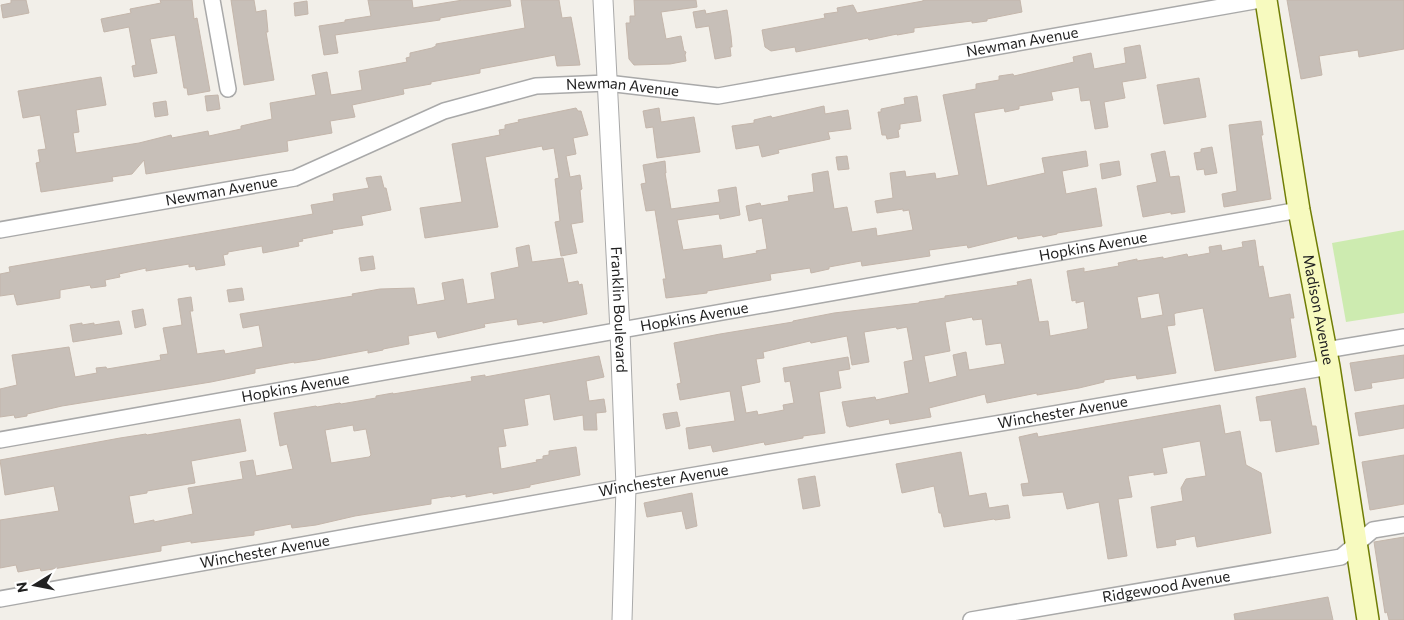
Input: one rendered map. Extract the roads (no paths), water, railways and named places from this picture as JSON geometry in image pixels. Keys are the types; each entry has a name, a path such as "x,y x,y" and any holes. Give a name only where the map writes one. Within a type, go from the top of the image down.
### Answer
{"main road":[{"name":"Madison Avenue","path":"1266,0 1299,210 1327,358 1368,620"}],"street":[{"path":"212,0 228,89"},
{"name":"Franklin Boulevard","path":"603,0 626,487 622,620"},
{"name":"Newman Avenue","path":"0,230 295,178 444,111 536,86 607,82 718,96 1260,0"},
{"name":"Hopkins Avenue","path":"0,440 1299,210"},
{"name":"Winchester Avenue","path":"0,600 1327,358 1404,337"},
{"name":"Ridgewood Avenue","path":"971,620 1341,557 1373,530 1404,525"}]}
